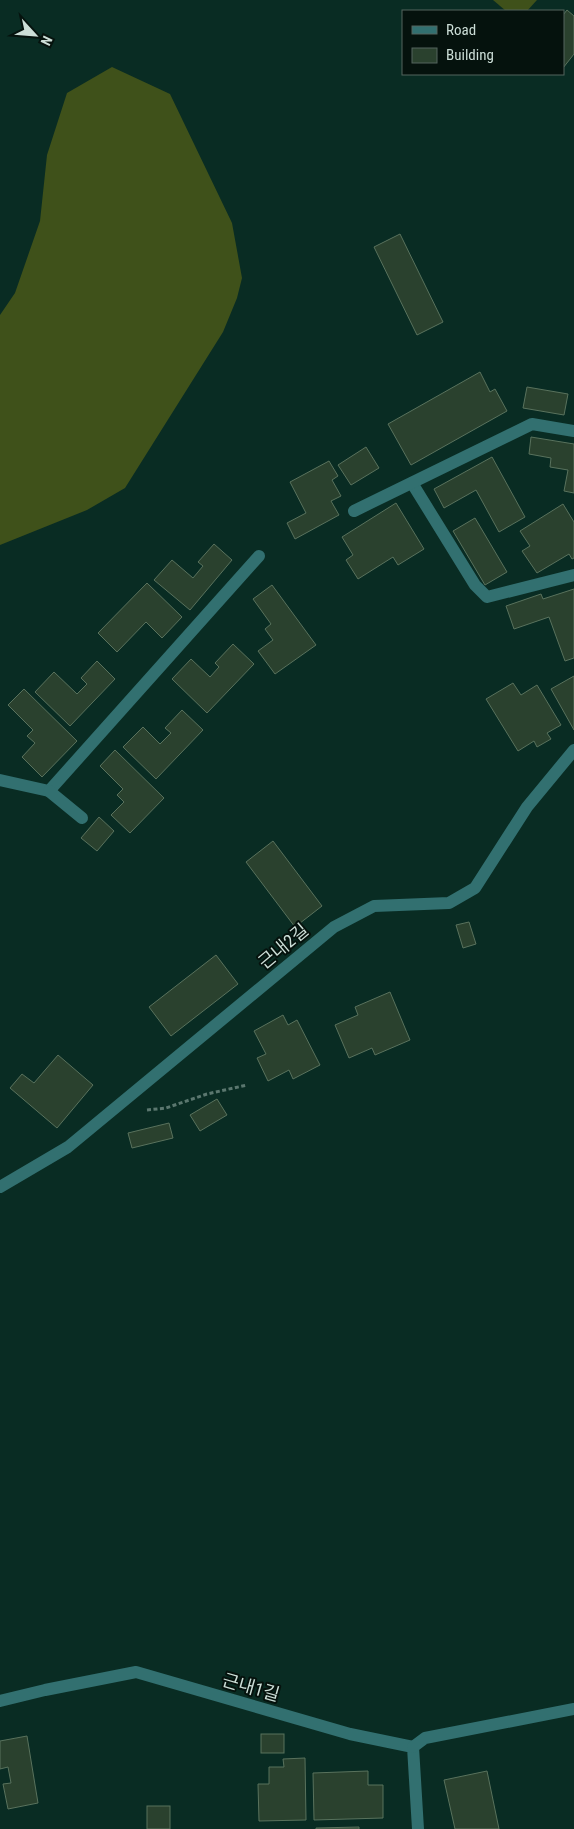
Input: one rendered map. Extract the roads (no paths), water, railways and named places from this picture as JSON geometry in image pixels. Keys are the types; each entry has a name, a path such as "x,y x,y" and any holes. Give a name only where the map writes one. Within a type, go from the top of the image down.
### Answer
{"street":[{"path":"354,511 532,424 574,431"},
{"path":"412,483 475,585 487,597 574,575"},
{"path":"49,791 259,556"},
{"name":"근내2길","path":"0,1187 68,1146 334,927 374,906 449,903 475,888 527,807 574,750"},
{"path":"0,780 49,791 82,818"},
{"name":"근내1길","path":"0,1701 136,1672 350,1734 413,1747"},
{"path":"418,1829 413,1747 425,1738 574,1709"}]}
